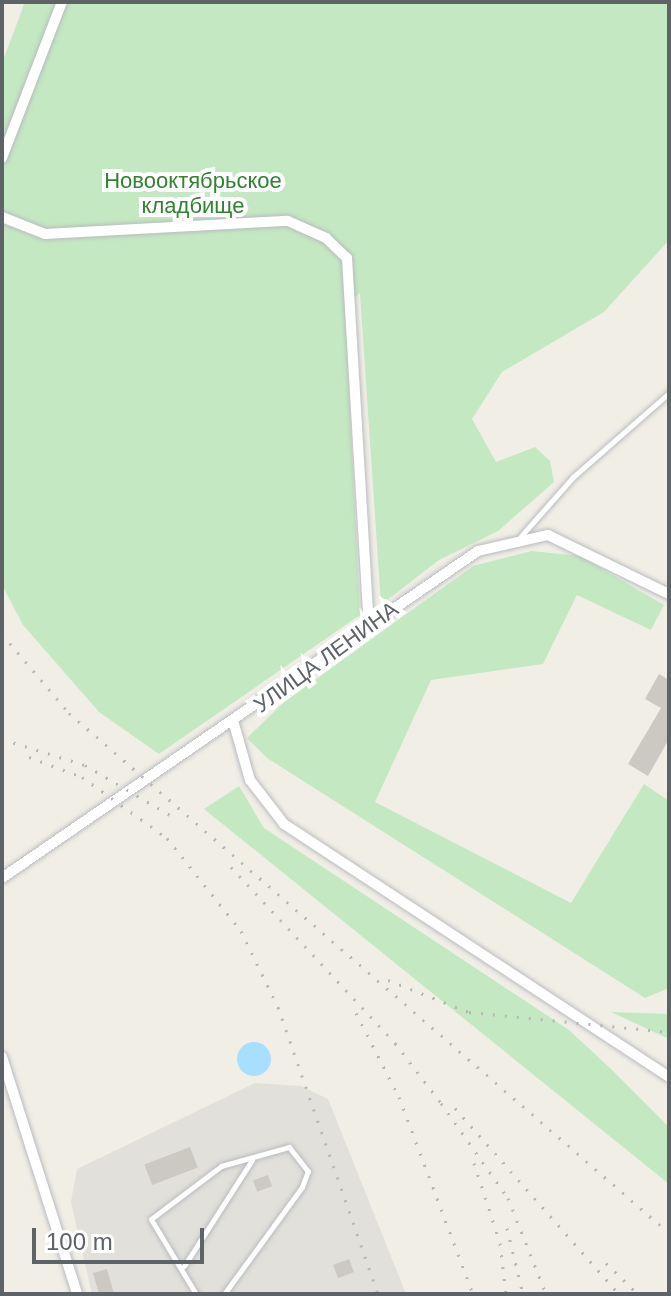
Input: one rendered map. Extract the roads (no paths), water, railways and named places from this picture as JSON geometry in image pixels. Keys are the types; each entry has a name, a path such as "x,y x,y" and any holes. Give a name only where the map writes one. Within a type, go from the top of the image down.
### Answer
{"street":[{"path":"2,158 62,2"},
{"path":"2,217 45,234 288,221 326,238 347,258 369,626"},
{"name":"УЛИЦА ЛЕНИНА","path":"2,878 234,724 478,551 521,536 548,535 669,594"},
{"path":"234,724 250,780 284,824 669,1077"},
{"path":"2,1057 77,1294"}],"lane":[{"path":"521,536 573,477 669,393"},
{"path":"196,1294 183,1267 151,1219 194,1180 289,1147 308,1171 224,1294"},
{"path":"183,1267 253,1160"}],"water":[{"path":"254,1042 266,1047 271,1059 266,1071 254,1076 242,1071 237,1059 242,1047"}],"railway":[{"path":"2,8 4,2"},
{"path":"2,634 69,713 669,1233"},
{"path":"2,739 85,765 170,815"},
{"path":"29,757 82,777 167,838 241,931 278,1007 378,1294"},
{"path":"231,867 395,1043 441,1103 508,1198 546,1294"},
{"path":"388,980 469,1012 669,1032"},
{"path":"356,1013 399,1097 473,1294"},
{"path":"455,1108 619,1294"},
{"path":"474,1163 500,1243 506,1294"},
{"path":"507,1228 523,1294"},
{"path":"606,1263 638,1294"}],"park label":[{"name":"Новооктябрьское кладбище","path":"193,192"}]}
